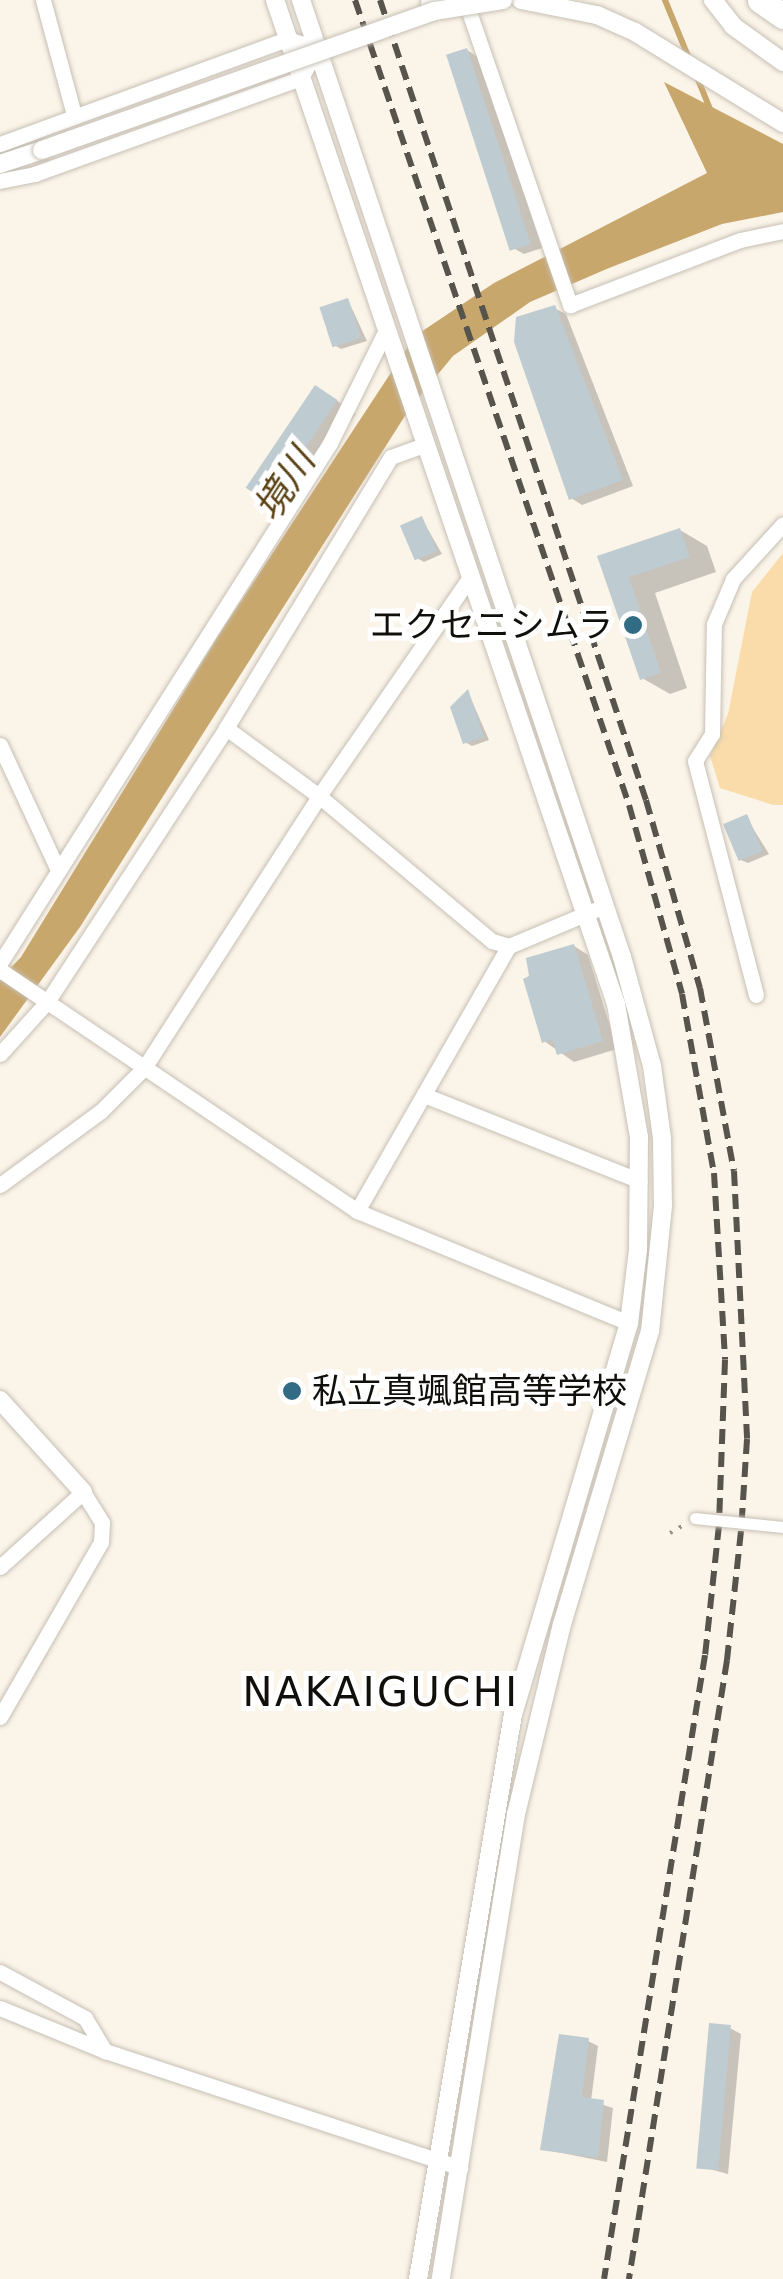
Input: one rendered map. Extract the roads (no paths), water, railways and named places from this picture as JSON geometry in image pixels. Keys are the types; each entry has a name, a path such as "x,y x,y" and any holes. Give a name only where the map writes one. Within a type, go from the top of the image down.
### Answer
{"street":[{"path":"43,0 74,114"},
{"path":"275,0 586,914 631,1072 640,1181 628,1323 513,1714 418,2279"},
{"path":"301,0 604,906 652,1066 662,1138 659,1262 627,1421 562,1624 516,1814 441,2279"},
{"path":"465,0 543,242 570,305 740,240 783,231"},
{"path":"0,164 436,11 503,0"},
{"path":"521,0 597,15 635,32 783,123"},
{"path":"712,0 734,26 783,62"},
{"path":"0,144 287,39 317,48"},
{"path":"0,181 34,174 300,78 317,48"},
{"path":"386,330 330,443 57,868 1,968 357,1211 628,1323"},
{"path":"0,1054 44,1000 226,728 391,457 426,444"},
{"path":"756,995 694,762 711,740 714,624 732,580 783,524"},
{"path":"0,1185 101,1111 144,1068 319,796 472,576"},
{"path":"226,728 319,796 492,941 509,946"},
{"path":"0,744 57,868"},
{"path":"357,1211 509,946 604,906"},
{"path":"424,1095 640,1181"},
{"path":"0,1400 83,1492 102,1523 101,1542 0,1716"},
{"path":"0,1567 83,1492"},
{"path":"695,1518 783,1527"},
{"path":"0,1972 84,2018 106,2052"},
{"path":"0,2008 106,2052 460,2168"}],"waterway":[{"path":"665,0 690,61"},
{"path":"697,77 711,112"}],"railway":[{"path":"355,0 629,805 682,994 714,1173 725,1360 719,1525 705,1655 604,2279"},
{"path":"380,0 646,800 700,988 734,1171 747,1439 741,1531 727,1660 629,2279"}],"place":[{"name":"エクセニシムラ","path":"633,625"},
{"name":"私立真颯館高等学校","path":"292,1391"}],"district":[{"name":"NAKAIGUCHI","path":"381,1692"}],"water label":[{"name":"境川","path":"285,485"}]}
